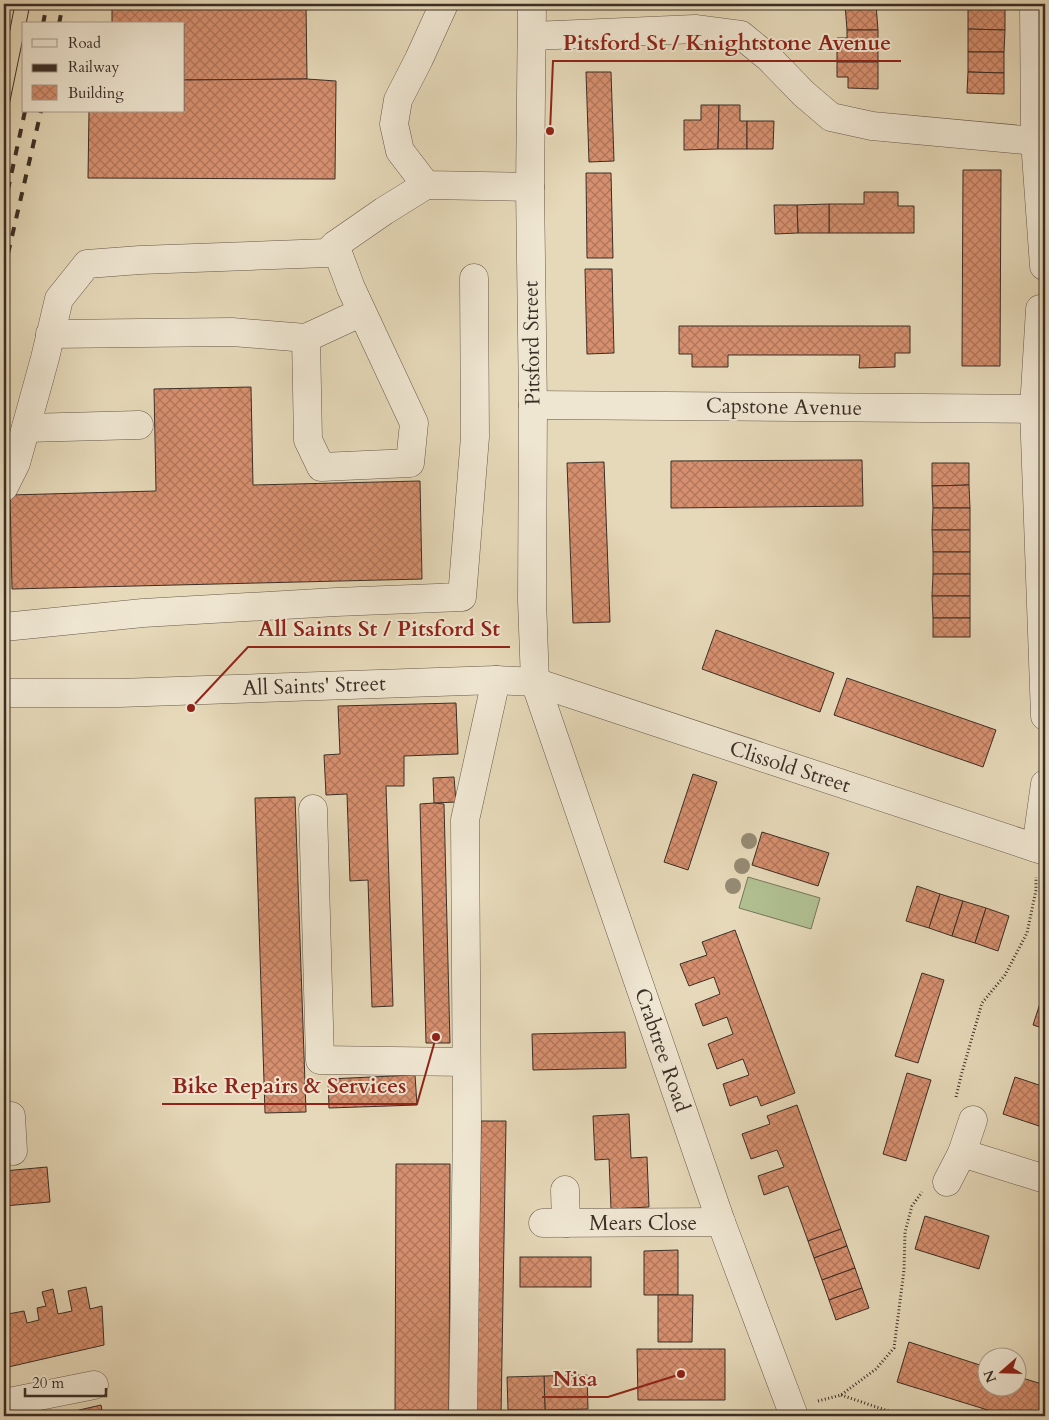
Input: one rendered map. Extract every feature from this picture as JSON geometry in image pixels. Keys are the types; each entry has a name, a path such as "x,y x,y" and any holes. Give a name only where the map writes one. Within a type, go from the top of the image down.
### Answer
{"street":[{"path":"426,185 400,151 394,124 398,100 444,4"},
{"name":"Pitsford Street","path":"532,4 530,187 533,405 532,600 535,682"},
{"path":"1034,4 1035,141 1044,266"},
{"path":"532,36 695,29 741,35 769,58 804,94 831,117 872,126 1035,141"},
{"path":"4,487 16,463 59,299 87,264 140,260 327,253 335,244 426,185 530,187"},
{"path":"306,338 308,440 321,467 410,463 414,422 351,288 335,244"},
{"path":"4,627 143,613 462,597 475,437 474,278"},
{"path":"1040,309 1034,410 1043,587 1045,716"},
{"path":"50,334 232,332 306,338 362,312"},
{"name":"Capstone Avenue","path":"533,405 1034,410"},
{"path":"26,428 139,425"},
{"path":"463,1416 467,1124 465,820 496,680"},
{"name":"All Saints' Street","path":"4,693 119,693 496,680 535,682"},
{"name":"Clissold Street","path":"535,682 1040,850"},
{"name":"Crabtree Road","path":"535,682 721,1222 794,1416"},
{"path":"1040,850 1045,784"},
{"path":"313,809 320,1060 466,1062"},
{"path":"4,1116 11,1116 13,1151"},
{"path":"947,1182 962,1153 973,1120"},
{"path":"962,1153 1045,1179"},
{"name":"Mears Close","path":"565,1190 555,1223 721,1222"},
{"path":"4,1404 94,1385"}],"path":[{"path":"841,1395 904,1416"}],"green space":[{"path":"748,877 820,898 811,929 739,908"}],"building":[{"path":"112,4 306,4 307,79 185,80 185,22 112,22"},
{"path":"845,4 876,4 878,30 847,30"},
{"path":"969,4 1005,4 1005,7 968,7"},
{"path":"968,7 1005,7 1005,30 968,29"},
{"path":"968,29 1005,30 1004,52 968,52"},
{"path":"847,30 878,30 878,62 837,62 837,38 847,38"},
{"path":"968,52 1004,52 1004,73 968,72"},
{"path":"837,62 878,62 878,89 848,88 848,77 837,77"},
{"path":"586,72 611,72 614,161 589,162"},
{"path":"968,72 1004,73 1004,94 967,93"},
{"path":"307,79 336,81 335,179 88,178 89,112 185,112 185,80"},
{"path":"701,105 719,105 718,149 684,150 684,120 701,120"},
{"path":"719,105 740,105 740,121 747,121 747,149 718,149"},
{"path":"747,121 774,121 773,149 747,149"},
{"path":"963,170 1001,170 1000,366 962,366"},
{"path":"586,173 611,173 613,258 587,258"},
{"path":"864,192 898,192 898,206 914,206 914,233 829,233 829,204 864,204"},
{"path":"829,204 829,233 798,233 797,205"},
{"path":"774,205 797,205 798,233 775,234"},
{"path":"585,269 612,269 614,353 587,354"},
{"path":"679,326 910,326 910,353 895,353 895,367 859,368 860,355 728,355 728,367 692,367 692,354 679,354"},
{"path":"251,387 253,485 420,481 422,579 12,589 10,495 156,491 154,389"},
{"path":"862,460 863,506 671,508 671,461"},
{"path":"604,462 610,622 573,623 567,463"},
{"path":"932,463 969,463 969,485 932,486"},
{"path":"969,485 970,508 933,508 932,486"},
{"path":"933,508 970,508 970,530 932,530"},
{"path":"932,530 970,530 970,552 933,552"},
{"path":"933,552 970,552 970,574 933,574"},
{"path":"933,574 970,574 970,596 932,596"},
{"path":"932,596 970,596 970,618 933,618"},
{"path":"933,618 970,618 970,637 933,637"},
{"path":"716,630 834,673 820,712 702,669"},
{"path":"847,678 996,730 983,767 834,715"},
{"path":"456,703 458,754 404,756 404,786 386,786 393,1006 372,1007 368,880 350,881 347,794 326,795 324,755 340,754 338,706"},
{"path":"693,774 717,782 688,870 664,862"},
{"path":"454,777 456,802 434,803 433,778"},
{"path":"295,797 306,1112 265,1113 255,798"},
{"path":"420,804 444,804 450,1043 426,1043"},
{"path":"762,832 829,853 818,886 752,865"},
{"path":"917,886 940,894 929,928 906,921"},
{"path":"940,894 963,901 952,936 929,928"},
{"path":"963,901 986,908 975,943 952,936"},
{"path":"986,908 1009,916 998,951 975,943"},
{"path":"735,930 795,1093 761,1106 757,1096 730,1106 723,1084 749,1075 743,1059 717,1069 708,1044 733,1034 727,1017 703,1026 695,1004 720,994 714,977 689,986 680,964 707,955 702,942"},
{"path":"922,973 944,980 918,1063 895,1056"},
{"path":"1045,988 1045,1029 1033,1025"},
{"path":"625,1032 626,1068 533,1070 532,1034"},
{"path":"907,1073 931,1080 906,1161 883,1154"},
{"path":"415,1075 417,1105 329,1108 328,1079"},
{"path":"1015,1077 1045,1087 1045,1128 1003,1114"},
{"path":"797,1105 841,1229 808,1241 788,1186 764,1195 758,1176 784,1167 777,1150 751,1159 742,1134 770,1124 767,1116"},
{"path":"629,1114 631,1158 647,1157 649,1207 611,1209 609,1159 595,1160 593,1116"},
{"path":"481,1121 506,1121 501,1416 476,1416"},
{"path":"396,1164 450,1164 449,1416 395,1416"},
{"path":"47,1167 50,1202 4,1206 4,1171"},
{"path":"925,1216 989,1236 979,1269 915,1249"},
{"path":"841,1229 847,1246 814,1258 808,1241"},
{"path":"847,1246 855,1268 822,1280 814,1258"},
{"path":"678,1250 678,1295 644,1295 644,1251"},
{"path":"520,1257 591,1257 591,1287 520,1287"},
{"path":"855,1268 862,1288 829,1300 822,1280"},
{"path":"86,1287 90,1309 102,1306 104,1345 4,1368 4,1327 10,1326 8,1314 24,1311 27,1323 39,1320 37,1308 46,1306 42,1292 53,1289 58,1314 72,1311 68,1291"},
{"path":"862,1288 869,1308 836,1320 829,1300"},
{"path":"658,1295 693,1295 692,1342 658,1342"},
{"path":"909,1342 976,1364 976,1398 1026,1398 1026,1379 1045,1385 1045,1416 1007,1416 897,1382"},
{"path":"637,1349 725,1349 725,1400 638,1400"},
{"path":"587,1375 588,1409 545,1410 544,1376"},
{"path":"544,1376 545,1410 508,1410 507,1377"},
{"path":"101,1405 103,1416 53,1416"}],"tram line":[{"path":"4,60 15,4"},
{"path":"26,22 30,4"},
{"path":"4,130 22,43"}],"railway":[{"path":"43,22 47,4"},
{"path":"59,22 63,4"},
{"path":"4,208 25,112"},
{"path":"4,271 41,112"}],"place":[{"name":"Pitsford St / Knightstone Avenue","path":"550,131"},
{"name":"All Saints St / Pitsford St","path":"191,708"},
{"name":"Bike Repairs & Services","path":"436,1037"},
{"name":"Nisa","path":"681,1374"}]}
